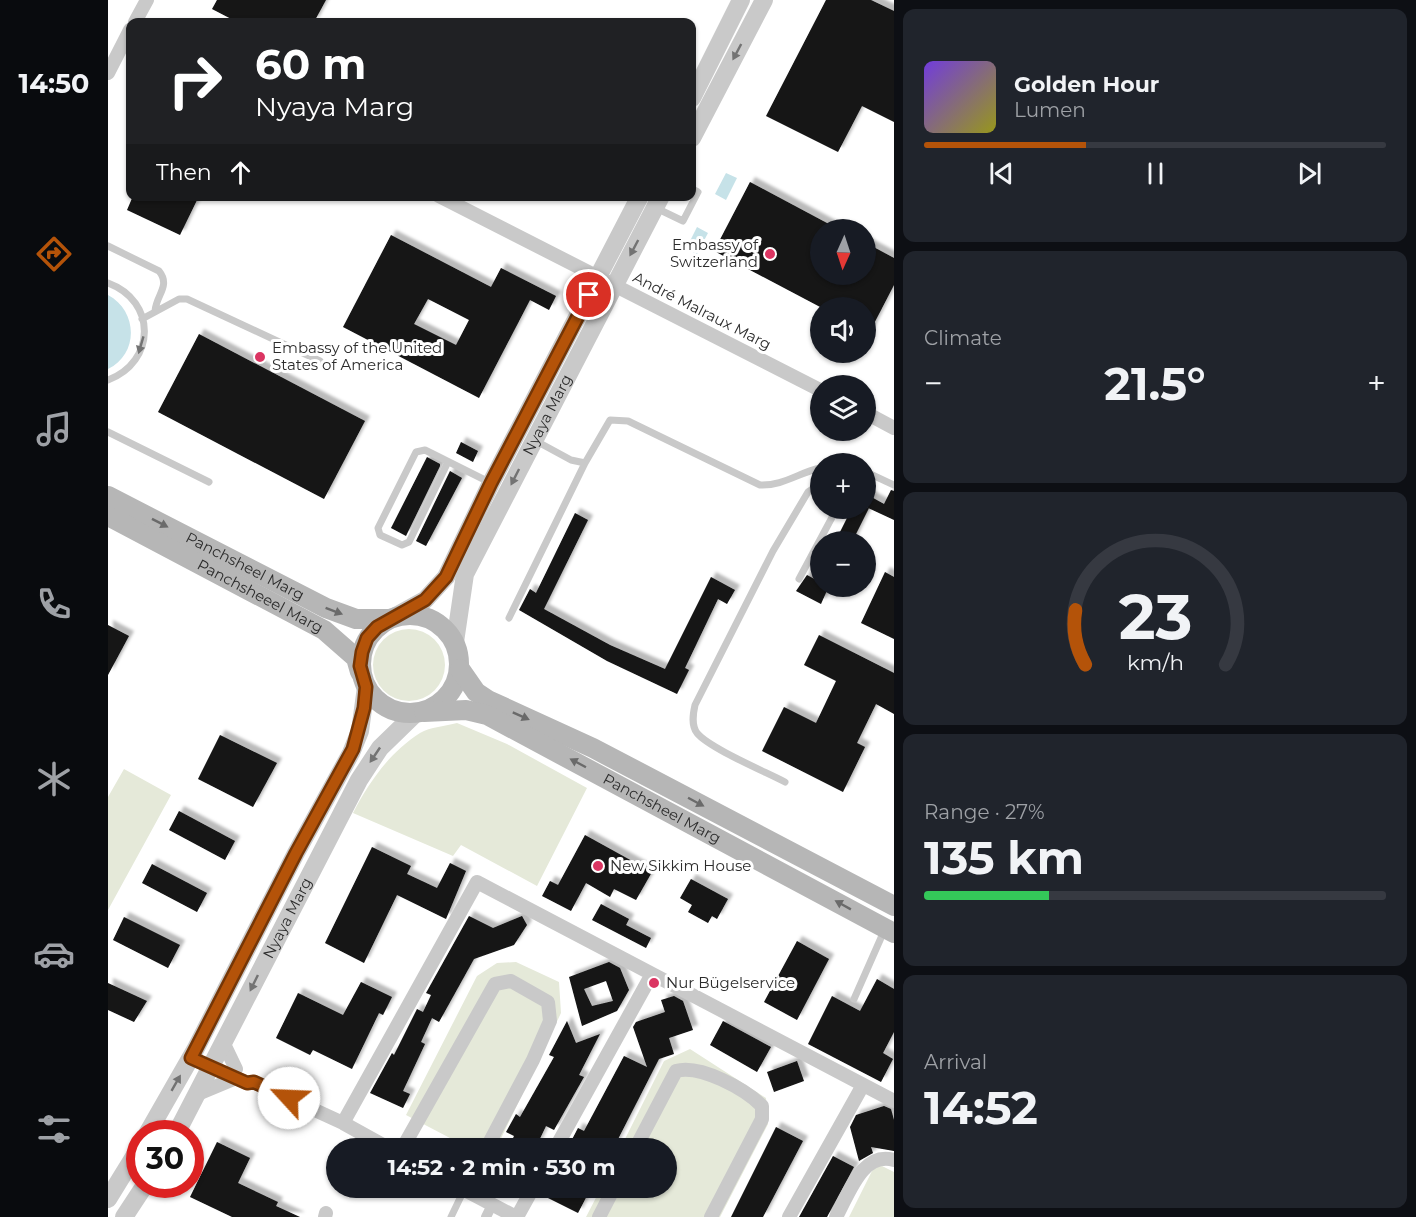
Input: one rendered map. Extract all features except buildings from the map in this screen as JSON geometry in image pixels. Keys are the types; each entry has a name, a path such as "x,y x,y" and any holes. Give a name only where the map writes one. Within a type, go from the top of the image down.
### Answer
{"main road":[{"name":"Panchsheel Marg","path":"108,496 326,608 356,619 392,618"},
{"name":"Panchsheeel Marg","path":"108,516 324,630 356,658 364,684"},
{"path":"413,615 430,619 444,628 455,642 460,669 454,688 442,703 420,713 401,713 386,708 374,699 364,684 360,666 364,645 377,627 392,618 413,615"},
{"name":"Panchsheel Marg","path":"460,669 476,692 488,700 593,748 894,906"},
{"name":"Panchsheel Marg","path":"420,713 466,710 487,715 889,931"}],"street":[{"path":"137,18 147,0"},
{"path":"696,90 741,0"},
{"path":"696,130 764,0"},
{"path":"108,73 126,41"},
{"name":"André Malraux Marg","path":"449,201 810,385"},
{"name":"Nyaya Marg","path":"392,618 425,600 446,577 491,483 637,201"},
{"name":"Nyaya Marg","path":"455,642 465,574 658,202"},
{"path":"876,418 894,428"},
{"name":"Nyaya Marg","path":"155,1120 193,1054 296,853 353,749 360,731 364,684"},
{"name":"Nyaya Marg","path":"184,1120 359,780 380,748 420,713"},
{"path":"343,1123 477,882 894,1101"},
{"path":"561,1138 652,974"},
{"path":"408,1138 495,984 511,981 548,1002 550,1021 533,1060 492,1138"},
{"path":"193,1054 218,1057 236,1074"},
{"path":"218,1057 236,1074"},
{"path":"641,1138 676,1071 700,1070 753,1097 762,1106 762,1119 711,1217"},
{"path":"200,1093 236,1074 251,1076 254,1082 370,1138"},
{"path":"789,1217 862,1085"},
{"path":"836,1217 869,1162 882,1157 894,1160"},
{"path":"108,1198 126,1169"},
{"path":"124,1217 137,1198"},
{"path":"474,1198 489,1211 516,1217 527,1198"},
{"path":"599,1217 609,1198"}],"lane":[{"path":"658,202 683,221 693,201"},
{"path":"108,246 159,271 165,278 165,286 155,311"},
{"path":"108,283 118,286 132,298 142,318 145,331 142,348 133,364 120,376 108,380"},
{"path":"142,318 178,299 187,299 320,361"},
{"path":"509,618 585,464 610,420 628,421 760,485 776,486 810,470"},
{"path":"108,432 209,482"},
{"path":"534,440 571,460 585,464"},
{"path":"448,462 409,542 402,545 380,535 378,528 416,452 426,450 491,483"},
{"path":"876,477 894,485"},
{"path":"785,782 723,750 698,733 692,718 695,705 773,551 810,491"},
{"path":"799,579 831,519"},
{"path":"854,999 889,931"},
{"path":"451,1217 459,1198"}],"green space":[{"path":"402,629 416,629 435,639 445,658 445,672 435,691 416,701 402,701 383,691 373,672 373,658 383,639"},
{"path":"457,723 507,744 587,788 537,886 461,845 453,856 353,813 373,779 399,749 424,731"},
{"path":"124,769 171,795 108,910 108,797"},
{"path":"516,962 559,982 561,1013 501,1138 450,1138 406,1115 477,976 497,963"},
{"path":"690,1049 766,1098 768,1124 720,1217 586,1217 596,1198 677,1198 677,1138 626,1138 664,1061"},
{"path":"876,1163 894,1172 894,1217 849,1217"}],"water":[{"path":"726,173 737,178 726,200 715,194"},
{"path":"697,227 708,233 697,254 686,249"},
{"path":"108,295 125,311 131,332 130,343 125,353 108,369"}],"place":[{"name":"Embassy of Switzerland","path":"770,254"},
{"name":"Embassy of the United States of America","path":"260,357"},
{"name":"New Sikkim House","path":"598,866"},
{"name":"Nur Bügelservice","path":"654,983"}],"route":[{"path":"289,1098 254,1082 247,1083 191,1058 296,853 353,749 360,731 364,708 366,687 360,666 367,638 389,619 425,600 446,577 491,483 589,295"}]}
